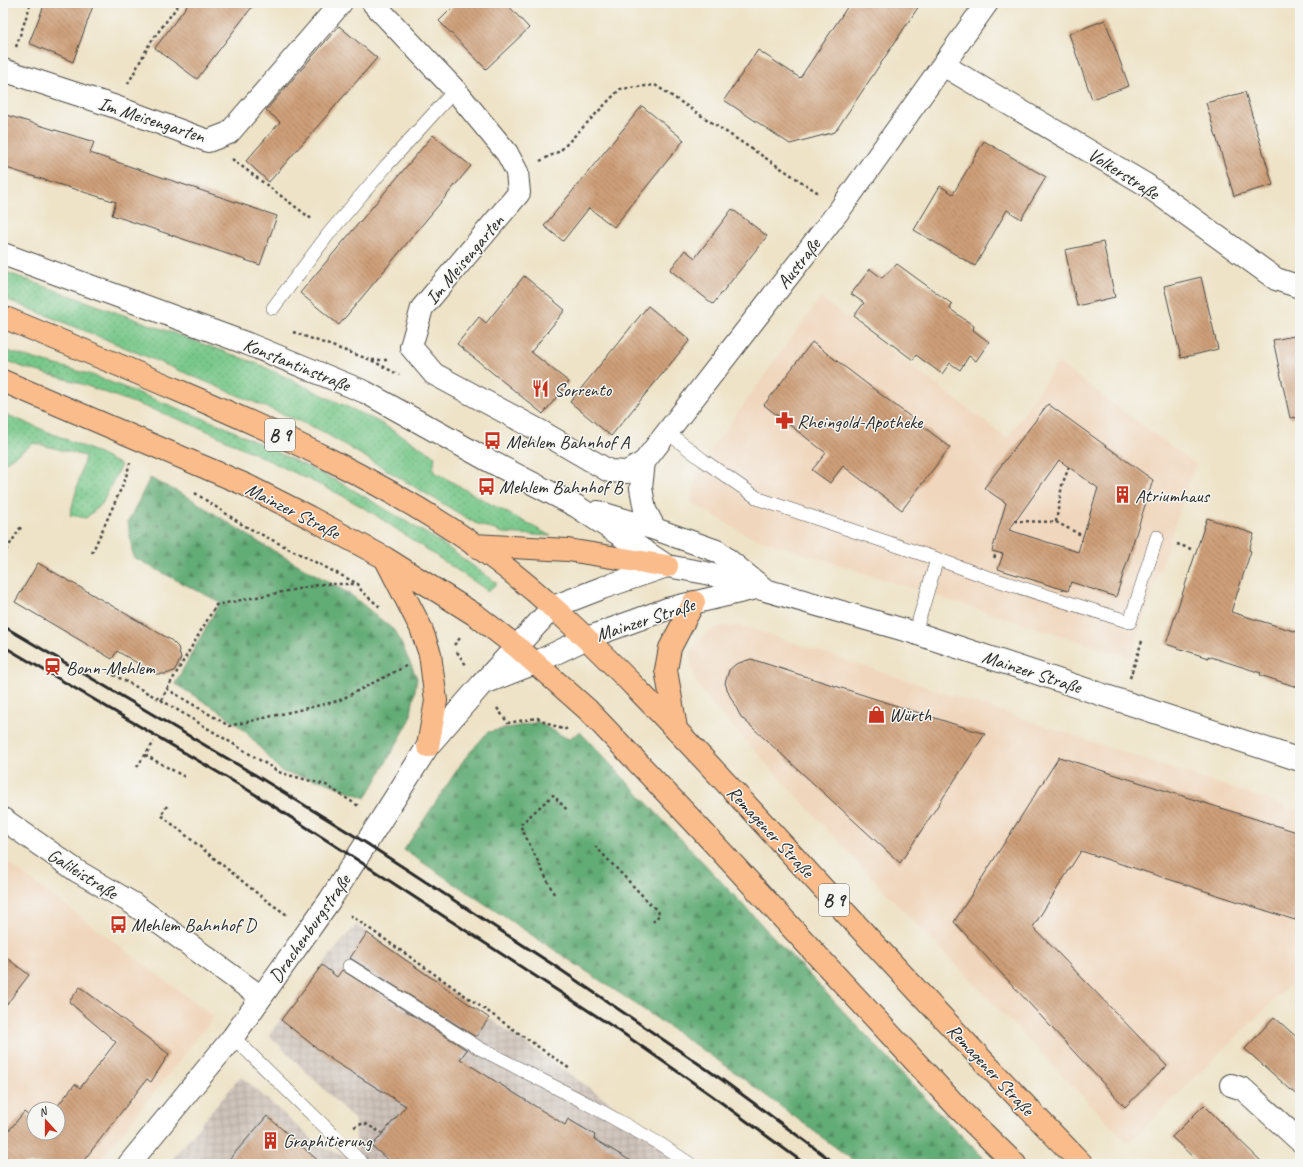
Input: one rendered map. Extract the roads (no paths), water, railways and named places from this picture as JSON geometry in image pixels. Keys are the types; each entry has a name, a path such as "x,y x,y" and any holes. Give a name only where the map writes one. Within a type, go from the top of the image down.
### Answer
{"main road":[{"name":"B 9","path":"3,317 75,346 247,420 317,453 391,493 474,545 521,580 553,607"},
{"name":"Mainzer Straße","path":"3,381 246,485 385,558 477,616 517,647"},
{"path":"474,545 568,550 667,566"},
{"path":"385,558 421,628 430,654 436,700 428,746"},
{"path":"676,728 666,670 670,648 694,602"},
{"name":"Remagener Straße","path":"553,607 587,638 676,728 993,1072 1082,1164"},
{"name":"B 9","path":"517,647 588,710 960,1110 1015,1164"}],"street":[{"name":"Im Meisengarten","path":"5,71 116,107 208,141 228,133 341,3"},
{"name":"Im Meisengarten","path":"373,3 455,90 507,153 517,172 519,193 422,308 411,347 434,374 542,432 609,471 627,472 644,462"},
{"name":"Austraße","path":"644,462 841,208 988,3"},
{"name":"Volkerstraße","path":"943,65 1146,184 1276,279 1300,287"},
{"name":"Konstantinstraße","path":"3,254 248,344 364,392 576,506 667,566"},
{"path":"644,462 641,488 645,510 655,529"},
{"name":"Konstantinstraße","path":"576,506 655,529"},
{"name":"Mainzer Straße","path":"655,529 717,551 761,587"},
{"name":"Mainzer Straße","path":"517,647 553,607 602,588 667,566 706,572 915,633 1300,760"},
{"name":"Mainzer Straße","path":"535,663 587,638 667,609 761,587"},
{"name":"Drachenburgstraße","path":"129,1164 233,1037 330,900 428,746 481,685 517,647"},
{"name":"Drachenburgstraße","path":"481,685 535,663"},
{"name":"Galileistraße","path":"3,820 77,871 132,903 261,997"},
{"path":"1231,1085 1243,1089 1300,1141"}],"lane":[{"path":"273,308 330,232 386,165 455,90"},
{"path":"667,432 703,460 759,499 987,577 1130,622 1157,537"},
{"path":"915,633 937,559"},
{"path":"349,966 479,1048 660,1144 690,1164"},
{"path":"233,1037 363,1164"}],"railway":[{"path":"3,626 257,776 366,843 555,966 721,1079 836,1164"},
{"path":"3,646 248,790 356,859 621,1032 711,1095 805,1164"}],"place":[{"name":"Sorrento","path":"541,389"},
{"name":"Rheingold-Apotheke","path":"784,421"},
{"name":"Mehlem Bahnhof A","path":"493,441"},
{"name":"Mehlem Bahnhof B","path":"486,486"},
{"name":"Atriumhaus","path":"1122,495"},
{"name":"Bonn-Mehlem","path":"53,667"},
{"name":"Würth","path":"876,714"},
{"name":"Mehlem Bahnhof D","path":"118,924"},
{"name":"Graphitierung","path":"270,1140"}]}
